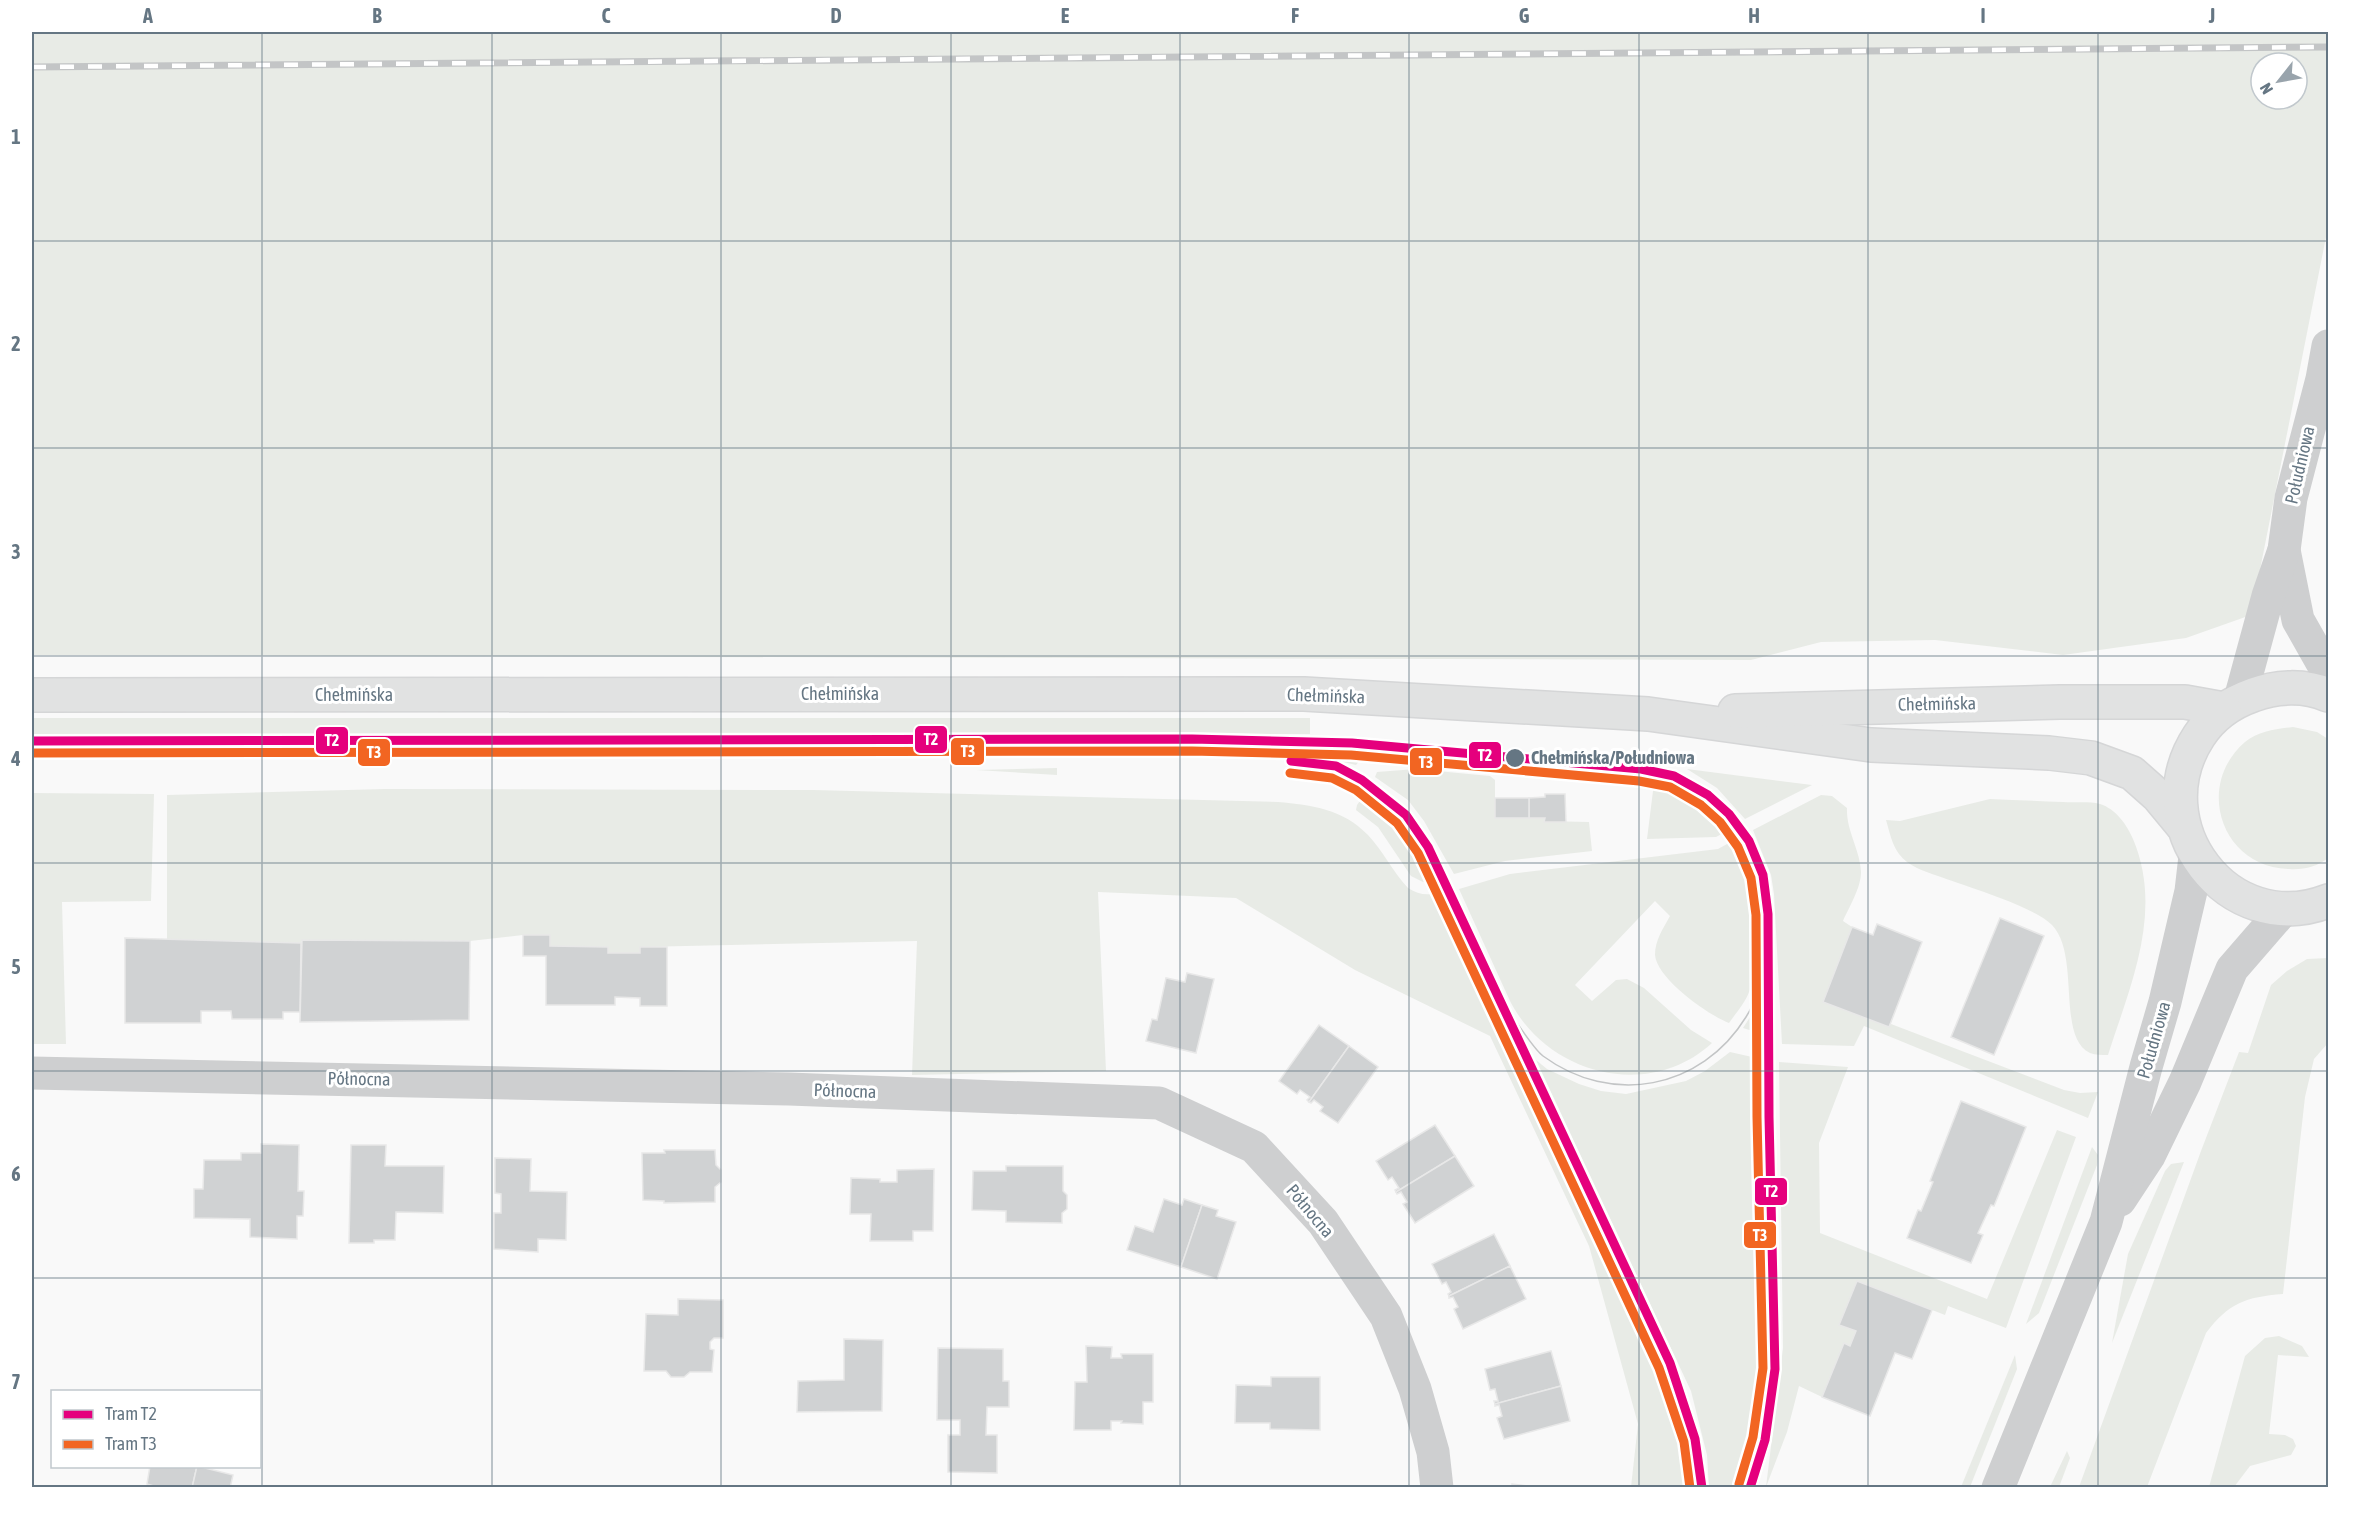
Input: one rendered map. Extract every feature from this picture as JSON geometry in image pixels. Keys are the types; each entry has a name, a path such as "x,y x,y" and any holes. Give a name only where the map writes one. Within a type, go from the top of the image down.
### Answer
{"main road":[{"path":"2328,695 2293,687 2266,690 2232,704 2206,726 2196,741 2182,773 2180,799 2182,825 2195,856 2212,877 2234,893 2258,904 2284,909 2316,906 2328,901"},
{"name":"Chełmińska","path":"32,695 1304,694 1648,714 1871,745 2049,753 2091,758 2132,773 2158,796 2182,825"},
{"name":"Chełmińska","path":"1648,714 1876,705 2060,702 2232,704"}],"street":[{"name":"Południowa","path":"2232,704 2284,550 2291,498 2322,379 2328,346"},
{"name":"Południowa","path":"2284,550 2298,620 2328,673"},
{"name":"Południowa","path":"1998,1488 2106,1222 2165,1002 2191,891 2195,856"},
{"name":"Południowa","path":"2106,1222 2149,1156 2185,1082 2232,969 2284,909"},
{"name":"Północna","path":"32,1072 789,1089 1159,1103 1254,1147 1323,1222 1386,1316 1415,1389 1433,1452 1437,1488"}],"shaded area":[{"path":"32,32 2328,32 2328,227 2251,615 2186,638 2063,655 1935,640 1821,642 1751,660 32,655"},
{"path":"32,718 1310,718 1310,734 32,735"},
{"path":"2293,727 2317,732 2328,739 2328,858 2315,866 2289,869 2266,865 2247,855 2232,840 2223,822 2219,801 2221,780 2230,760 2245,742 2262,733"},
{"path":"1306,749 1368,750 1356,765 1306,753"},
{"path":"1057,768 1057,775 976,770"},
{"path":"1416,769 1490,776 1495,780 1495,818 1545,818 1544,821 1589,822 1592,851 1505,861 1454,874 1424,821 1408,800 1375,777 1377,772"},
{"path":"1687,769 1812,785 1745,819 1717,788"},
{"path":"1654,783 1696,800 1731,829 1716,837 1647,839"},
{"path":"385,789 813,790 1278,802 1315,807 1348,819 1368,835 1408,888 1424,894 1440,892 1531,1077 1676,1398 1689,1442 1693,1487 1631,1487 1638,1424 1589,1246 1490,1036 1355,970 1236,898 1098,892 1106,1071 912,1075 917,941 641,947 640,953 608,953 608,947 550,946 523,935 470,941 302,940 301,943 167,939 167,795"},
{"path":"1368,790 1391,811 1407,830 1434,879 1423,882 1411,876 1378,827 1356,810"},
{"path":"32,793 154,794 151,901 62,902 66,1044 32,1044"},
{"path":"1821,795 1832,796 1847,808 1861,872 1857,891 1843,921 1852,927 1823,1002 1889,1027 1891,1024 2064,1090 2080,1093 2098,1092 2088,1118 1864,1026 1854,1046 1782,1044 1774,894 1771,875 1753,830"},
{"path":"1990,799 2100,804 2111,810 2128,828 2142,866 2145,921 2134,976 2108,1055 2090,1053 2080,1044 2074,1030 2068,974 2061,938 2052,925 2015,904 1917,868 1907,862 1894,846 1886,820 1900,821"},
{"path":"1736,839 1749,864 1756,886 1760,933 1754,980 1745,1000 1729,1023 1697,1004 1664,975 1655,955 1656,944 1670,916 1655,901 1575,985 1592,1001 1616,980 1627,979 1644,988 1691,1030 1712,1043 1687,1061 1659,1071 1630,1075 1602,1072 1574,1062 1549,1047 1527,1026 1510,1001 1459,889 1510,874 1718,849"},
{"path":"2328,958 2328,1043 2314,1059 2305,1097 2283,1294 2258,1297 2239,1303 2222,1315 2206,1333 2147,1487 2079,1487 2239,1052 2248,1053 2271,985 2287,971 2307,959"},
{"path":"1764,982 1764,1034 1762,1034 1743,1028 1754,1011"},
{"path":"1730,1052 1761,1059 1765,1332 1758,1429 1738,1487 1709,1488 1707,1455 1691,1391 1536,1060 1547,1069 1579,1084 1601,1091 1626,1094 1686,1081 1705,1071"},
{"path":"1779,1062 1848,1067 1819,1143 1820,1233 1987,1299 2057,1130 2076,1137 2006,1328 1948,1306 1945,1315 1857,1281 1840,1325 1856,1331 1850,1346 1844,1343 1822,1397 1799,1386 1787,1432 1766,1487 1783,1348"},
{"path":"2092,1147 2098,1155 2097,1165 2039,1313 2026,1324"},
{"path":"2184,1162 2112,1343 2128,1254 2165,1171 2171,1164"},
{"path":"2279,1336 2302,1346 2309,1357 2278,1355 2269,1434 2285,1435 2293,1439 2296,1446 2291,1455 2250,1466 2234,1487 2209,1487 2245,1356 2265,1338"},
{"path":"2015,1355 2017,1369 1970,1487 1961,1487"},
{"path":"2067,1451 2070,1458 2059,1487 2050,1487"}],"building":[{"path":"1545,794 1565,794 1566,822 1544,822 1545,818 1529,818 1529,798 1545,797"},
{"path":"1495,798 1529,798 1529,818 1495,818"},
{"path":"2000,918 2044,936 1994,1055 1951,1037"},
{"path":"1877,924 1922,942 1889,1027 1823,1002 1852,927 1873,935"},
{"path":"523,935 550,935 550,946 608,947 608,953 640,953 640,947 667,947 667,1006 640,1006 640,998 615,997 615,1005 546,1005 546,956 523,956"},
{"path":"125,938 301,943 300,1012 283,1012 283,1019 232,1019 231,1011 201,1011 201,1023 125,1023"},
{"path":"302,940 470,941 469,1020 300,1022"},
{"path":"1187,973 1214,979 1196,1053 1146,1041 1152,1019 1157,1020 1166,978 1185,982"},
{"path":"1319,1025 1349,1046 1309,1102 1307,1100 1310,1097 1300,1090 1297,1094 1279,1081"},
{"path":"1349,1046 1378,1067 1338,1123 1320,1111 1323,1107 1314,1100 1309,1102"},
{"path":"1961,1101 2026,1127 1994,1206 1991,1205 1978,1233 1983,1235 1971,1263 1907,1238 1918,1210 1921,1211 1933,1182 1930,1181"},
{"path":"1435,1125 1455,1156 1396,1192 1395,1190 1399,1188 1392,1177 1388,1180 1376,1161"},
{"path":"261,1144 299,1145 298,1191 304,1191 303,1216 297,1216 297,1239 250,1237 250,1219 194,1218 194,1189 203,1189 204,1160 241,1160 241,1153 261,1153"},
{"path":"351,1145 386,1145 385,1166 444,1166 443,1213 396,1212 395,1240 349,1243"},
{"path":"664,1150 715,1150 716,1165 721,1170 721,1182 715,1187 715,1202 664,1203 664,1201 643,1200 642,1153 665,1153"},
{"path":"1455,1156 1474,1186 1415,1223 1403,1204 1407,1202 1401,1192 1397,1194 1396,1192"},
{"path":"495,1158 531,1159 530,1191 567,1192 566,1240 538,1239 538,1252 494,1249 494,1213 501,1213 501,1194 495,1193"},
{"path":"1006,1166 1063,1166 1063,1191 1067,1195 1067,1209 1062,1213 1062,1223 1006,1222 1006,1211 972,1210 973,1171 1006,1171"},
{"path":"934,1169 933,1231 913,1231 913,1241 870,1241 871,1214 850,1214 851,1178 897,1182 897,1170"},
{"path":"1164,1199 1182,1205 1184,1199 1202,1205 1181,1267 1127,1250 1135,1226 1153,1232"},
{"path":"1202,1205 1218,1210 1216,1216 1236,1222 1217,1279 1181,1267"},
{"path":"1494,1234 1510,1266 1449,1296 1451,1292 1446,1282 1442,1284 1432,1264"},
{"path":"1510,1266 1526,1299 1463,1329 1454,1309 1458,1307 1453,1297 1449,1298 1449,1296"},
{"path":"1857,1281 1932,1310 1912,1359 1895,1353 1870,1416 1822,1397 1844,1343 1850,1346 1856,1331 1839,1325"},
{"path":"678,1299 723,1300 723,1338 714,1338 710,1342 710,1349 714,1350 712,1372 690,1372 684,1377 671,1377 666,1371 644,1371 646,1314 678,1315"},
{"path":"844,1339 883,1340 882,1411 797,1412 798,1381 844,1380"},
{"path":"1086,1346 1112,1347 1111,1358 1122,1358 1121,1354 1153,1354 1153,1402 1143,1402 1143,1424 1111,1421 1111,1430 1074,1430 1075,1382 1087,1382"},
{"path":"938,1348 1003,1349 1003,1381 1009,1381 1009,1407 987,1407 986,1435 997,1435 997,1473 948,1472 948,1435 960,1435 960,1420 937,1420"},
{"path":"1551,1351 1561,1386 1495,1404 1494,1401 1498,1401 1495,1389 1490,1390 1485,1369"},
{"path":"1271,1377 1320,1377 1320,1430 1270,1429 1270,1423 1235,1423 1236,1385 1271,1386"},
{"path":"1561,1386 1570,1421 1504,1439 1497,1418 1502,1416 1499,1405 1495,1406 1495,1404"},
{"path":"150,1468 197,1468 192,1488 154,1488 147,1484"},
{"path":"197,1468 233,1475 230,1488 192,1488"},
{"path":"1512,1484 1545,1488 1512,1488"}],"tram line":[{"name":"T2","path":"32,741 1192,739 1352,743 1641,769 1674,776 1708,795 1729,814 1749,841 1763,875 1768,914 1769,1117 1775,1369 1765,1440 1750,1488"},
{"name":"T3","path":"32,753 1192,751 1351,755 1639,781 1670,787 1701,805 1720,822 1738,847 1751,878 1756,915 1757,1117 1763,1368 1753,1437 1739,1484"},
{"name":"T2","path":"1291,761 1336,766 1362,780 1406,815 1428,847 1670,1363 1695,1439 1702,1488"},
{"name":"T3","path":"1290,773 1332,778 1356,790 1397,823 1418,853 1659,1368 1684,1442 1690,1488"},
{"path":"1497,993 1538,1051 1569,1072 1597,1081 1625,1085 1653,1083 1680,1075 1705,1061 1727,1042 1754,1002 1767,952"}],"railway":[{"path":"32,67 2328,47"}],"place":[{"name":"Chełmińska/Południowa","path":"1515,758"}]}
